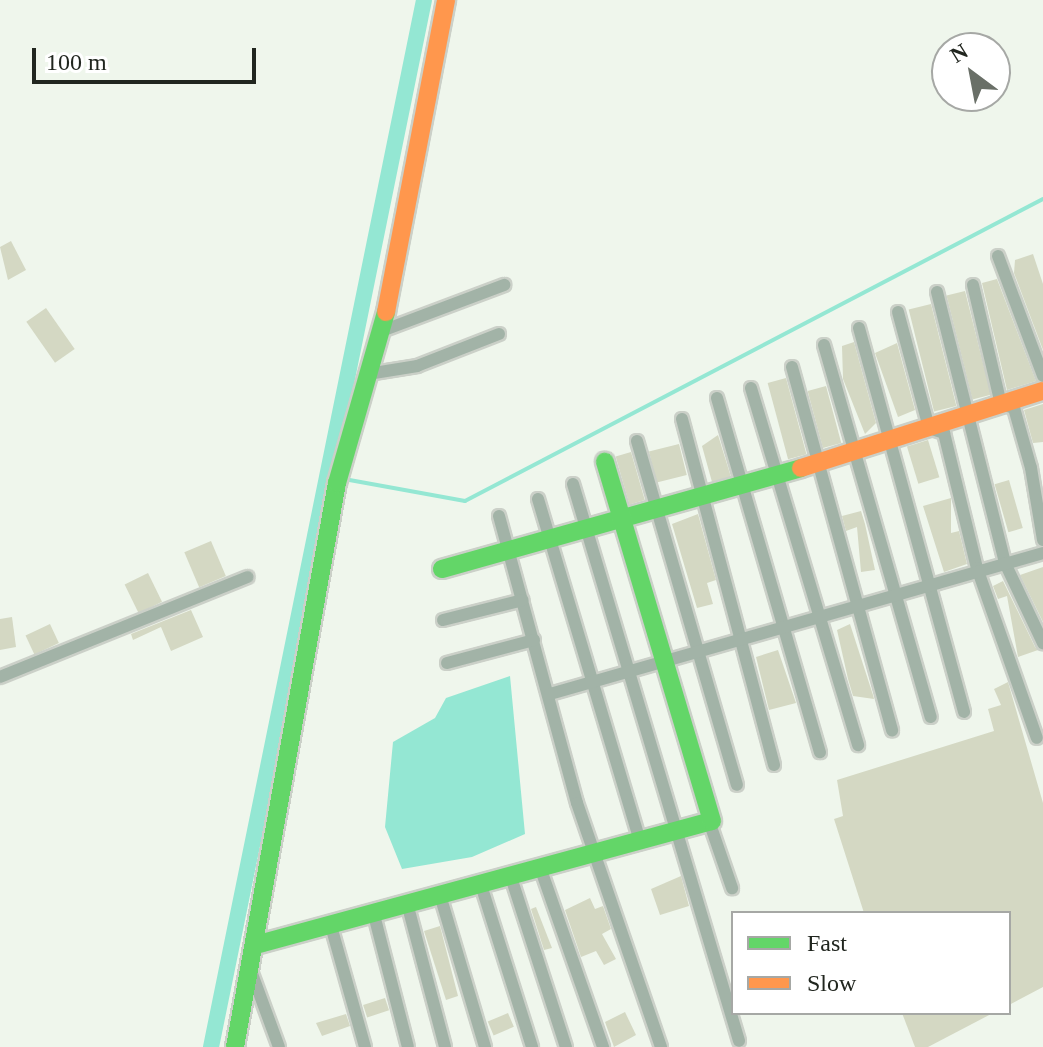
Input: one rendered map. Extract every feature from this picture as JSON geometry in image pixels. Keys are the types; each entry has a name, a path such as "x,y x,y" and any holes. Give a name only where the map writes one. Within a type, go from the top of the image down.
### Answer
{"street":[{"path":"235,1047 259,944 339,475 374,373 379,332 446,0"},
{"path":"998,256 1043,376"},
{"path":"379,332 504,285"},
{"path":"973,285 1001,404"},
{"path":"937,292 965,417 1005,563 1043,643"},
{"path":"898,312 929,428"},
{"path":"859,328 885,441 964,712"},
{"path":"374,373 417,366 499,334"},
{"path":"824,345 891,592 931,717"},
{"path":"792,367 821,459 892,730"},
{"path":"751,388 858,745"},
{"path":"442,569 744,486 852,449 1043,391"},
{"path":"717,398 820,752"},
{"path":"1001,404 1014,408 1043,540"},
{"path":"682,419 774,765"},
{"path":"929,428 944,433 977,568 1037,738"},
{"path":"637,441 737,785"},
{"path":"605,462 667,659 710,824 732,888"},
{"path":"573,484 626,671 739,1041"},
{"path":"538,499 640,842"},
{"path":"499,516 594,854 661,1047"},
{"path":"550,694 785,626 859,601 1043,553"},
{"path":"0,677 248,577"},
{"path":"443,620 523,600"},
{"path":"447,663 534,640"},
{"path":"259,944 331,926 373,911 481,885 510,874 710,824"},
{"path":"540,867 603,1047"},
{"path":"510,874 566,1047"},
{"path":"481,885 532,1047"},
{"path":"440,895 485,1047"},
{"path":"407,903 445,1047"},
{"path":"373,911 408,1047"},
{"path":"331,926 365,1047"},
{"path":"251,971 279,1047"}],"water":[{"path":"510,676 525,834 472,857 402,869 385,827 393,742 435,718 446,698"}],"building":[{"path":"11,241 26,270 8,280 0,247"},
{"path":"1033,254 1043,284 1043,350 1014,273 1015,260"},
{"path":"997,279 1036,381 1007,390 982,283"},
{"path":"965,291 991,395 972,399 947,296"},
{"path":"931,304 956,406 934,411 909,310"},
{"path":"46,308 75,349 55,363 26,322"},
{"path":"854,342 876,423 865,434 843,379 842,346"},
{"path":"897,343 915,410 898,417 875,353"},
{"path":"786,378 806,454 788,459 768,383"},
{"path":"826,386 841,443 823,448 808,391"},
{"path":"1043,404 1043,442 1033,443 1024,410"},
{"path":"718,435 731,477 712,482 702,446"},
{"path":"928,440 939,477 918,484 907,446"},
{"path":"679,444 687,475 657,483 649,451"},
{"path":"631,452 645,500 629,504 616,456"},
{"path":"1009,480 1023,528 1008,532 995,484"},
{"path":"951,498 951,533 959,531 967,564 944,572 923,506"},
{"path":"861,511 875,570 861,572 857,527 846,531 842,516"},
{"path":"698,514 716,580 707,583 713,604 697,608 672,524"},
{"path":"211,541 226,576 199,587 184,552"},
{"path":"1043,567 1043,622 1020,575"},
{"path":"148,573 162,602 139,613 125,584"},
{"path":"1003,581 1038,650 1018,657 1007,596 998,599 993,586"},
{"path":"191,610 203,637 171,651 161,627 133,640 131,634"},
{"path":"12,617 16,647 0,650 0,619"},
{"path":"50,624 59,643 34,654 26,635"},
{"path":"850,624 874,699 853,696 837,630"},
{"path":"778,650 796,703 769,710 756,657"},
{"path":"1008,682 1043,803 1043,987 1011,1004 1011,911 863,911 834,819 843,816 837,780 994,731 988,709 1001,705 994,689"},
{"path":"681,876 689,906 660,915 651,889"},
{"path":"590,898 595,909 603,906 611,929 602,934 616,959 604,965 596,951 581,957 565,910"},
{"path":"536,907 552,948 544,950 531,909"},
{"path":"440,926 458,996 446,1000 424,931"},
{"path":"385,998 389,1010 367,1017 363,1005"},
{"path":"625,1012 636,1035 614,1047 605,1022"},
{"path":"508,1013 514,1027 494,1035 488,1022"},
{"path":"346,1014 350,1026 322,1036 316,1023"},
{"path":"903,1015 989,1015 928,1047 915,1047"}],"waterway":[{"path":"211,1047 424,0"},
{"path":"344,479 465,501 1043,199"}],"traffic: fast":[{"path":"235,1047 337,483 386,312"},
{"path":"259,944 712,821 605,462"},
{"path":"442,569 801,468"}],"traffic: slow":[{"path":"386,312 446,0"},
{"path":"801,468 1043,391"}]}
